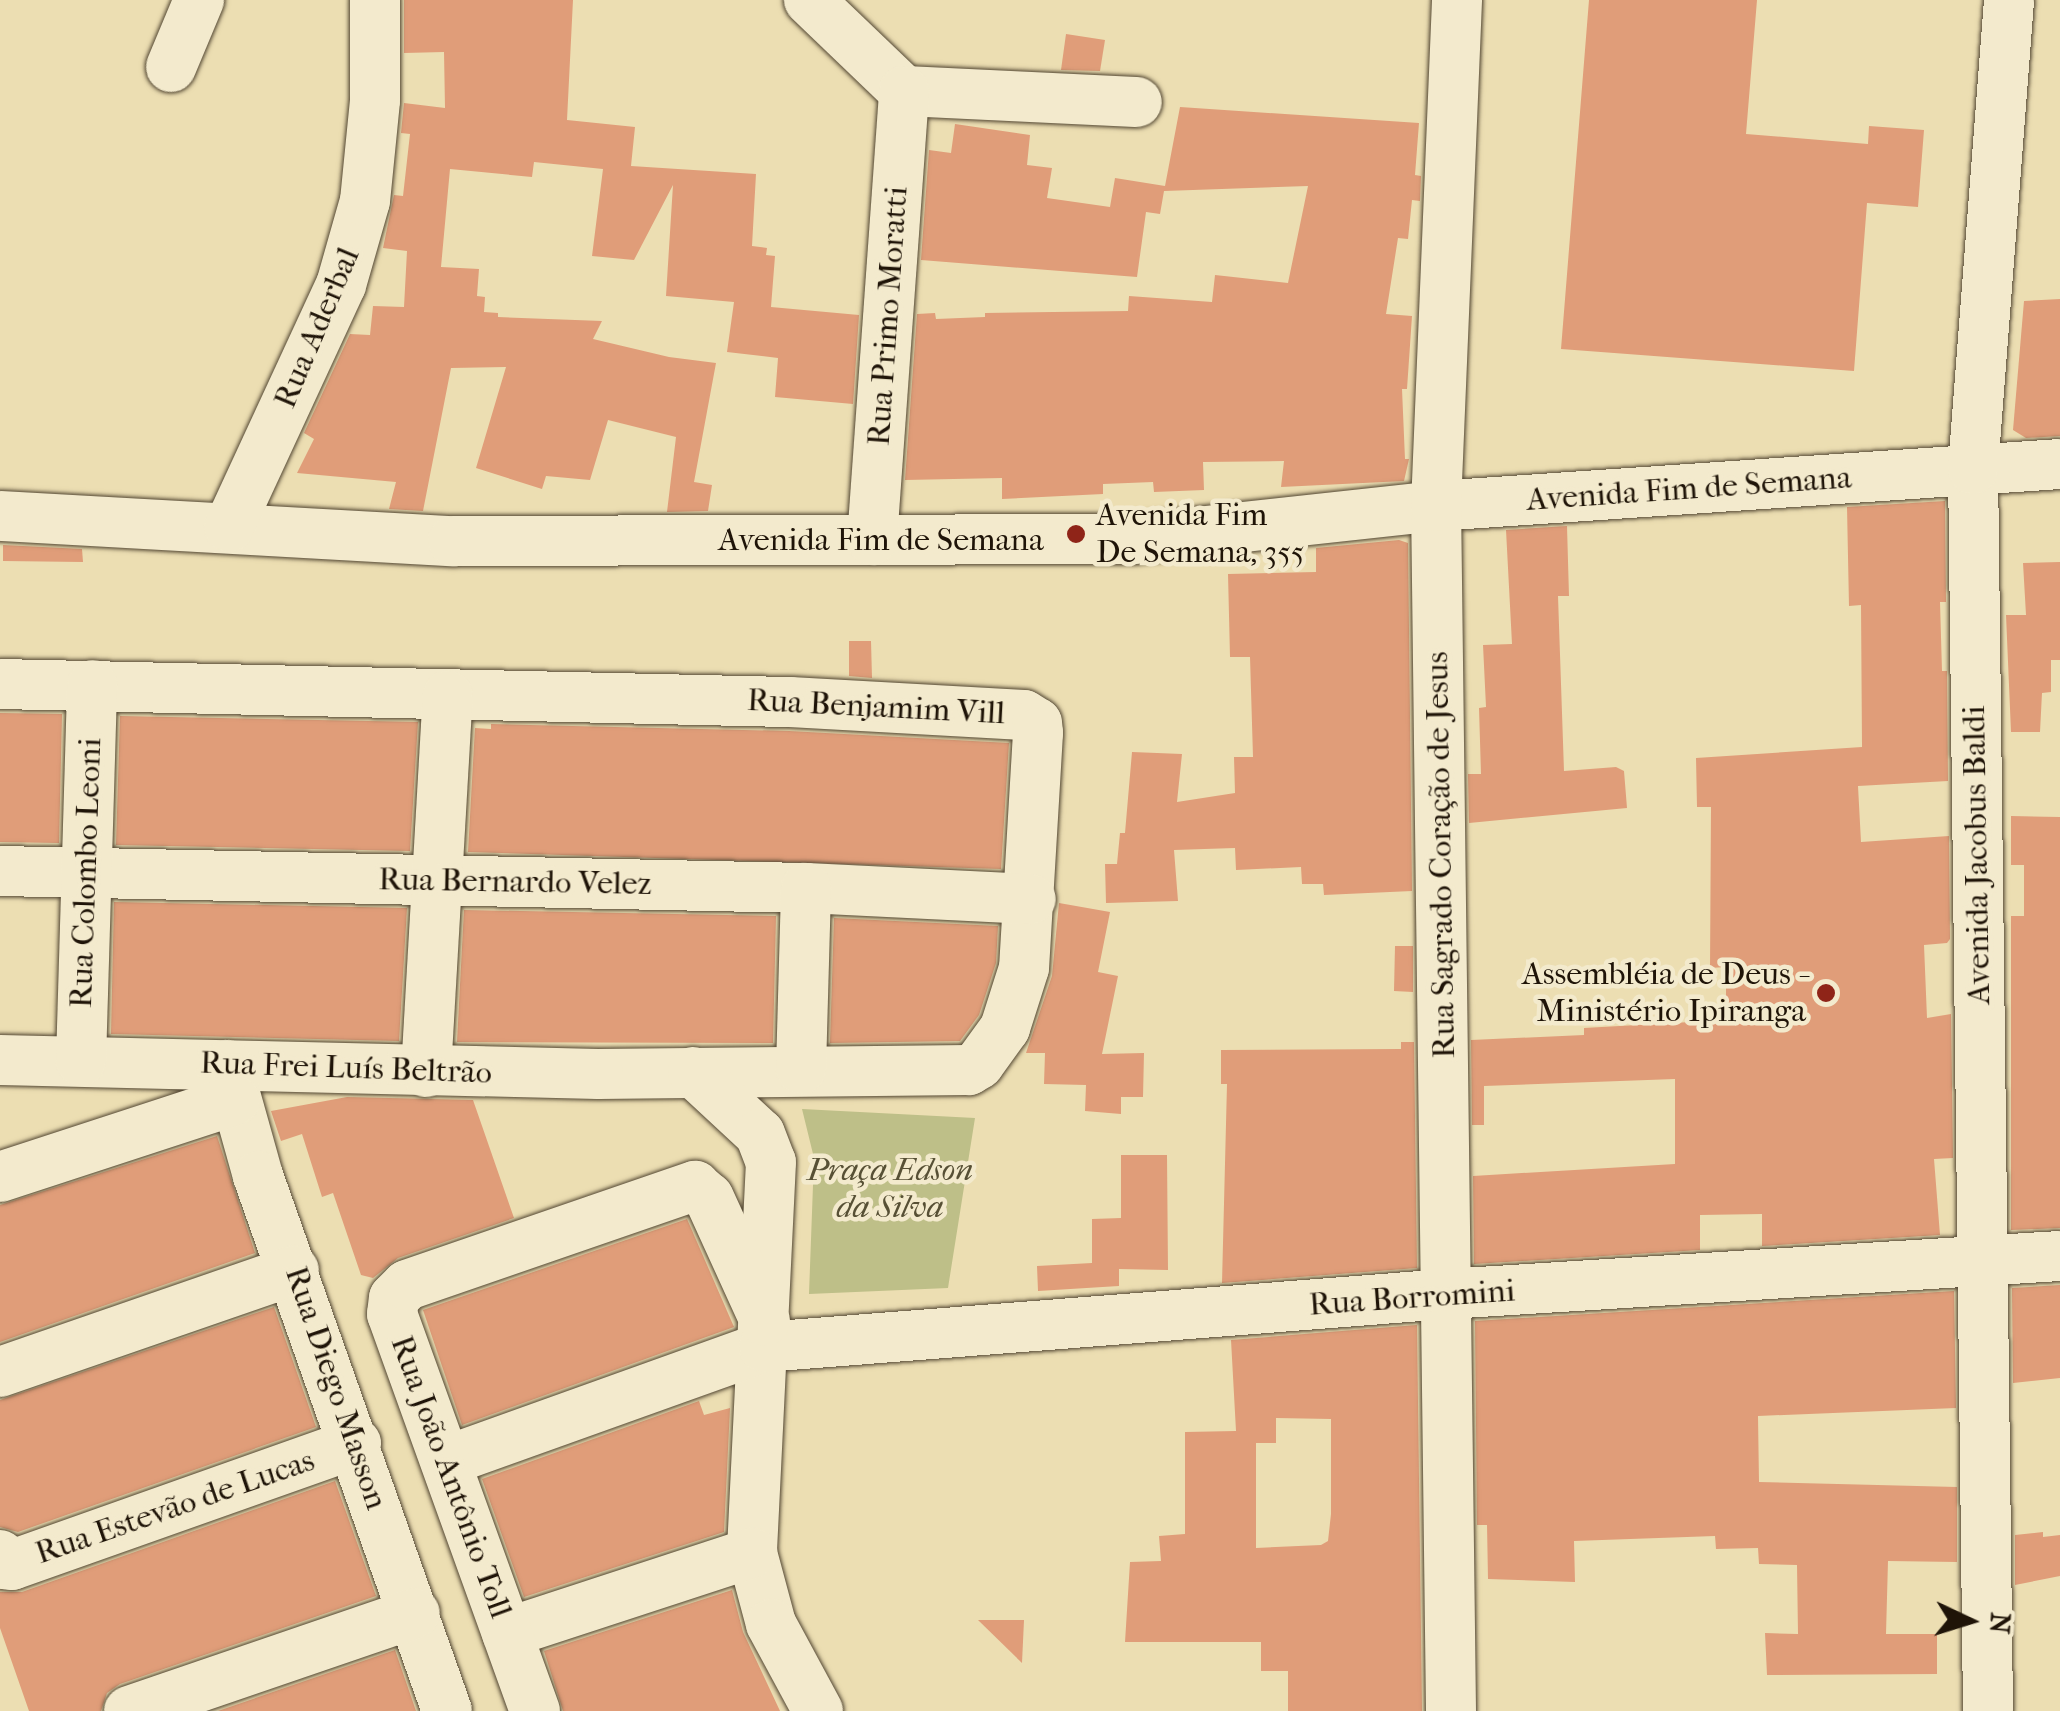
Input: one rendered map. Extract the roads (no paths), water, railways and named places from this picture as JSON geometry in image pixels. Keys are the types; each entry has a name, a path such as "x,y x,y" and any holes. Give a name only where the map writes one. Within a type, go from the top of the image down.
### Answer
{"street":[{"path":"171,66 199,0"},
{"name":"Rua Aderbal","path":"229,527 342,285 365,201 375,100 374,0"},
{"path":"808,0 904,92 1137,102"},
{"name":"Rua Sagrado Coração de Jesus","path":"1451,1711 1436,506 1456,0"},
{"name":"Avenida Jacobus Baldi","path":"1988,1711 1973,469 2008,0"},
{"name":"Rua Primo Moratti","path":"872,540 904,92"},
{"name":"Avenida Fim de Semana","path":"0,516 453,541 1134,539 1436,506 2060,464"},
{"name":"Rua Benjamim Vill","path":"0,684 790,702 1032,717 1038,733 1030,899 1016,1002 1005,1028 979,1064 950,1072 801,1069"},
{"name":"Rua Colombo Leoni","path":"81,1060 92,685"},
{"path":"426,1072 448,696"},
{"name":"Rua Bernardo Velez","path":"0,871 806,888 1030,899"},
{"path":"801,1069 806,888"},
{"name":"Rua Frei Luís Beltrão","path":"0,1060 81,1060 231,1083 426,1072 801,1069"},
{"path":"693,1072 760,1134 771,1162 752,1553 771,1624 818,1711"},
{"path":"0,1177 231,1083"},
{"name":"Rua Diego Masson","path":"231,1083 447,1711"},
{"name":"Rua João Antônio Toll","path":"535,1711 392,1314 394,1298 407,1284 694,1186 710,1198 764,1334"},
{"name":"Rua Borromini","path":"446,1461 672,1384 764,1334 2060,1256"},
{"path":"0,1372 294,1270"},
{"name":"Rua Estevão de Lucas","path":"0,1555 4,1564 12,1564 356,1443"},
{"path":"507,1633 752,1553"},
{"path":"130,1711 415,1613"}],"place":[{"name":"Avenida Fim De Semana, 355","path":"1076,534"},
{"name":"Assembléia de Deus - Ministério Ipiranga","path":"1826,993"}],"park label":[{"name":"Praça Edson da Silva","path":"890,1190"}]}
